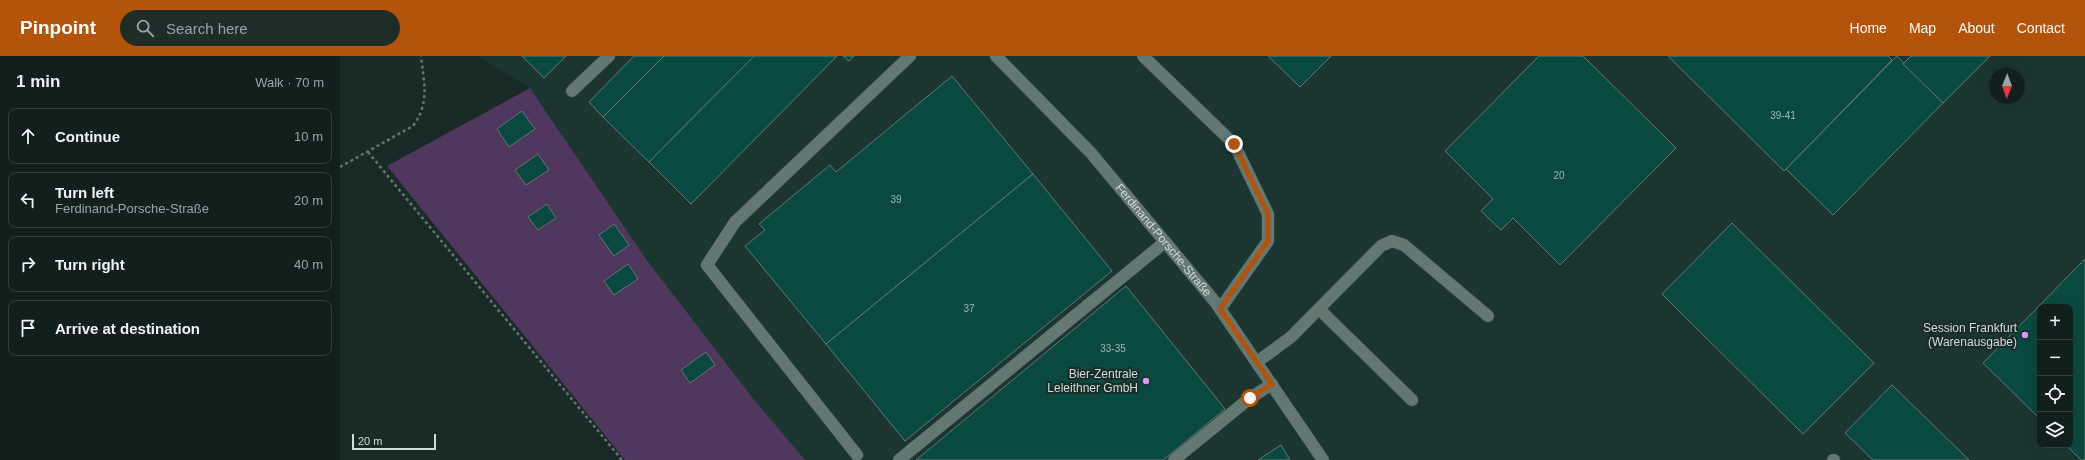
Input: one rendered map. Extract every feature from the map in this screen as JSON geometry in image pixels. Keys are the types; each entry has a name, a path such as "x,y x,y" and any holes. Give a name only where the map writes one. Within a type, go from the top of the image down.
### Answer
{"street":[{"path":"572,92 609,56"},
{"path":"857,455 707,265 735,222 910,56"},
{"name":"Ferdinand-Porsche-Straße","path":"996,56 1091,153 1220,309 1323,460"},
{"path":"1144,56 1234,144 1268,214 1268,241 1220,309"},
{"path":"1257,362 1291,337 1382,246 1392,241 1404,244 1488,316"},
{"path":"899,460 1165,242"},
{"path":"1319,309 1412,400"},
{"path":"1174,460 1250,398 1272,384"}],"path":[{"path":"340,168 414,126 425,105 425,84 421,56"},
{"path":"368,152 622,460"}],"shaded area":[{"path":"478,56 2085,56 2085,460 805,460 752,397 646,259 530,88"},
{"path":"530,88 646,259 752,397 805,460 625,460 387,166"}],"building":[{"path":"522,56 566,56 544,78"},
{"path":"634,56 664,56 603,117 589,102"},
{"path":"664,56 754,56 649,162 603,117"},
{"path":"754,56 837,56 691,204 649,162"},
{"path":"843,56 854,56 849,61"},
{"path":"1268,56 1331,56 1300,87"},
{"path":"1539,56 1583,56 1676,148 1560,265 1513,218 1501,230 1481,211 1493,199 1445,151"},
{"path":"1668,56 1888,56 1892,60 1784,171"},
{"path":"1897,56 1943,103 1833,215 1786,169"},
{"path":"1911,56 1990,56 1943,103 1903,64"},
{"path":"952,76 1033,174 826,344 745,246 765,230 759,224 830,165 836,172"},
{"path":"522,111 535,129 509,147 497,129"},
{"path":"538,154 549,170 526,185 515,170"},
{"path":"1033,174 1112,271 905,441 826,344"},
{"path":"547,204 556,218 538,230 528,217"},
{"path":"1732,223 1874,363 1803,434 1662,294"},
{"path":"614,224 629,245 614,256 599,235"},
{"name":"Session Frankfurt (Warenausgabe)","path":"2085,259 2085,460 2081,460 2069,448 2073,448 2073,304 2041,304"},
{"path":"628,264 638,279 614,295 604,281"},
{"path":"1126,286 1225,409 1163,460 916,460"},
{"name":"Session Frankfurt (Warenausgabe)","path":"2037,308 2037,416 1983,363"},
{"path":"706,352 715,365 690,383 681,370"},
{"path":"1892,385 1969,460 1873,460 1845,433"},
{"path":"1281,445 1290,460 1258,460"}],"place":[{"name":"Session Frankfurt (Warenausgabe)","path":"2025,335"},
{"name":"Bier-Zentrale Leleithner GmbH","path":"1146,381"}],"route":[{"path":"1234,144 1268,214 1268,241 1220,309 1272,384 1250,398"}]}
